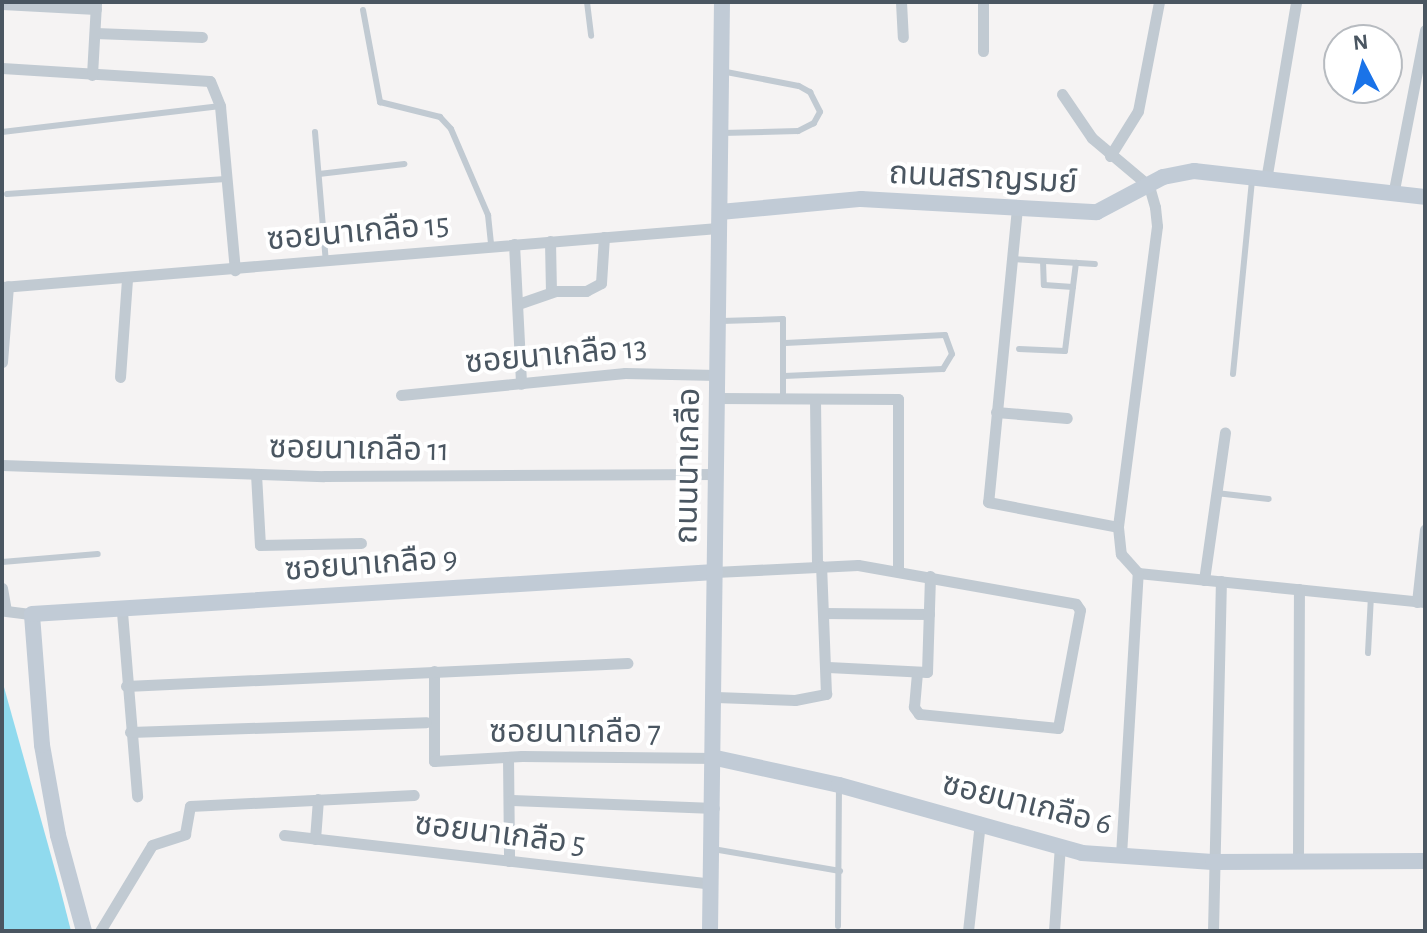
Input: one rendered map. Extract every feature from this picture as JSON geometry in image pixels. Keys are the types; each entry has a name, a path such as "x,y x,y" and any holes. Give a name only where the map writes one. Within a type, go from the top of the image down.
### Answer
{"street":[{"name":"ถนนนาเกลือ","path":"710,931 716,758 715,572 722,2"},
{"path":"901,2 903,37"},
{"path":"983,2 983,51"},
{"path":"1110,156 1138,111 1159,2"},
{"path":"1259,179 1296,2"},
{"path":"2,4 96,6 92,75"},
{"path":"1393,195 1425,30"},
{"path":"95,33 202,37"},
{"path":"2,68 201,79 216,86 235,270"},
{"path":"1062,94 1110,156 1149,186 1157,226 1118,527 1121,554 1138,573 1421,602 1425,529"},
{"name":"ถนนสราญรมย์","path":"719,220 861,199 1097,212 1149,186 1194,171 1425,197"},
{"path":"1017,208 988,502 1118,527"},
{"name":"ซอยนาเกลือ 15","path":"5,286 127,280 604,237 719,220"},
{"path":"518,304 551,292 586,291 601,283 604,237"},
{"path":"550,241 551,292"},
{"path":"514,244 521,384"},
{"path":"120,377 127,280"},
{"path":"2,362 5,286"},
{"name":"ซอยนาเกลือ 13","path":"401,395 675,371 717,375"},
{"path":"717,398 898,399 898,571"},
{"path":"716,697 795,700 826,694 828,667 819,566 815,399"},
{"path":"996,412 1067,418"},
{"path":"1204,580 1225,432"},
{"name":"ซอยนาเกลือ 11","path":"2,465 256,474 716,474"},
{"path":"256,474 260,545 361,543"},
{"path":"715,572 819,566 898,571 1076,604 1080,620 1062,726 919,714 914,707 917,672"},
{"name":"ซอยนาเกลือ 9","path":"32,614 122,612 715,572"},
{"path":"1121,855 1138,573"},
{"path":"828,667 927,672 930,576"},
{"path":"1213,931 1221,581"},
{"path":"2,588 6,611 32,614 42,745 58,835 84,931"},
{"path":"1298,861 1299,589"},
{"path":"122,612 137,796"},
{"path":"823,613 929,614"},
{"path":"126,686 627,663"},
{"name":"ซอยนาเกลือ 7","path":"434,671 434,761 508,757 716,758"},
{"path":"130,732 426,722"},
{"path":"508,757 512,800 509,861"},
{"name":"ซอยนาเกลือ 6","path":"716,758 839,785 1060,846 1121,855 1213,862 1425,861"},
{"path":"100,931 113,918 152,845 185,834 190,806 414,795"},
{"path":"315,839 318,799"},
{"path":"512,800 714,808"},
{"path":"968,931 980,822"},
{"name":"ซอยนาเกลือ 5","path":"284,835 711,884"},
{"path":"1054,931 1060,846"}],"lane":[{"path":"587,2 591,36"},
{"path":"363,10 380,102 440,117 451,129 488,215 491,246"},
{"path":"720,133 798,131 814,123 820,112 810,92 799,86 721,71"},
{"path":"2,132 220,106"},
{"path":"315,132 326,262"},
{"path":"319,174 404,164"},
{"path":"7,194 225,179"},
{"path":"1233,374 1259,179"},
{"path":"1011,259 1095,264"},
{"path":"1043,261 1044,285 1073,287"},
{"path":"1019,349 1063,353 1076,263"},
{"path":"718,322 780,318 785,324 783,398"},
{"path":"784,376 943,369 952,354 945,335 785,343"},
{"path":"1216,493 1269,499"},
{"path":"2,562 98,554"},
{"path":"1368,653 1371,595"},
{"path":"838,926 839,785"},
{"path":"712,849 840,871"}],"water":[{"path":"2,680 59,884 71,931 2,931"}]}
